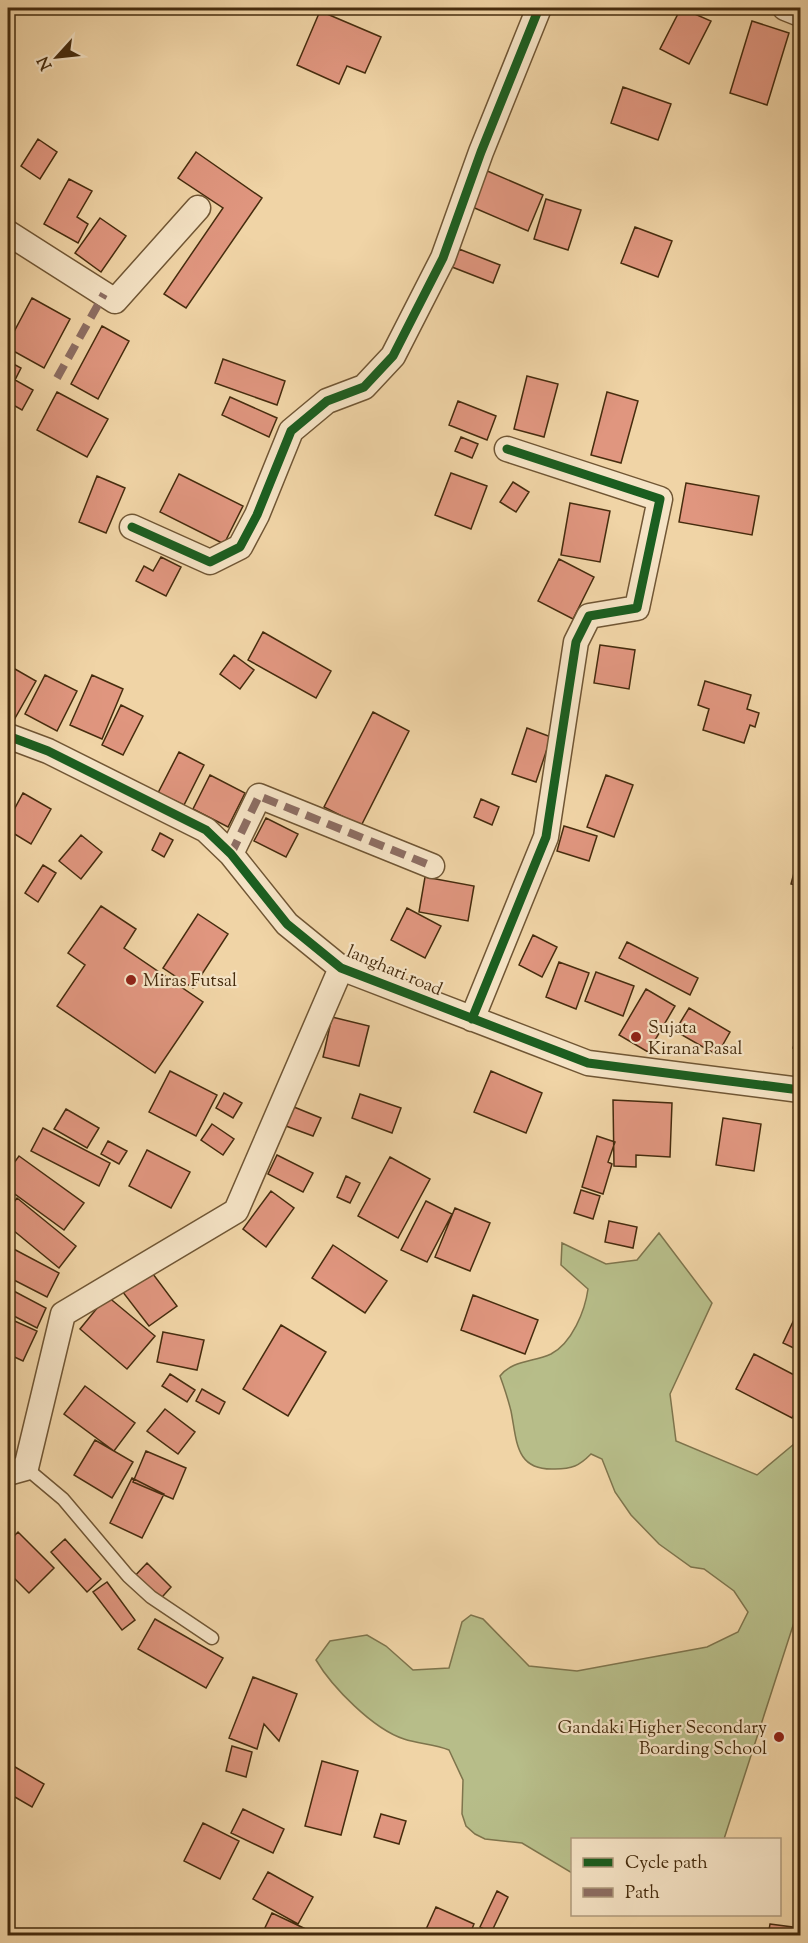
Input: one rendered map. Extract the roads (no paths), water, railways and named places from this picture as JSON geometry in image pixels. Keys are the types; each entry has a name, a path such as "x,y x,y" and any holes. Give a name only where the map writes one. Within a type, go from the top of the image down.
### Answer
{"street":[{"path":"132,527 210,562 240,547 257,515 291,430 327,401 364,387 393,356 443,258 480,152 539,8"},
{"path":"785,8 801,14"},
{"path":"8,233 115,301 198,207"},
{"path":"472,1019 546,837 576,642 590,615 637,608 660,499 507,449"},
{"name":"langhari road","path":"8,736 48,751 206,830 231,854 286,924 341,968 588,1063 801,1090"},
{"path":"231,854 259,796 432,866"},
{"path":"17,1470 63,1314 236,1211 341,968"}],"lane":[{"path":"17,1470 63,1499 136,1583 151,1597 212,1638"}],"place":[{"name":"Miras Futsal","path":"131,980"},
{"name":"Sujata Kirana Pasal","path":"636,1037"},
{"name":"Gandaki Higher Secondary Boarding School","path":"779,1737"}]}
